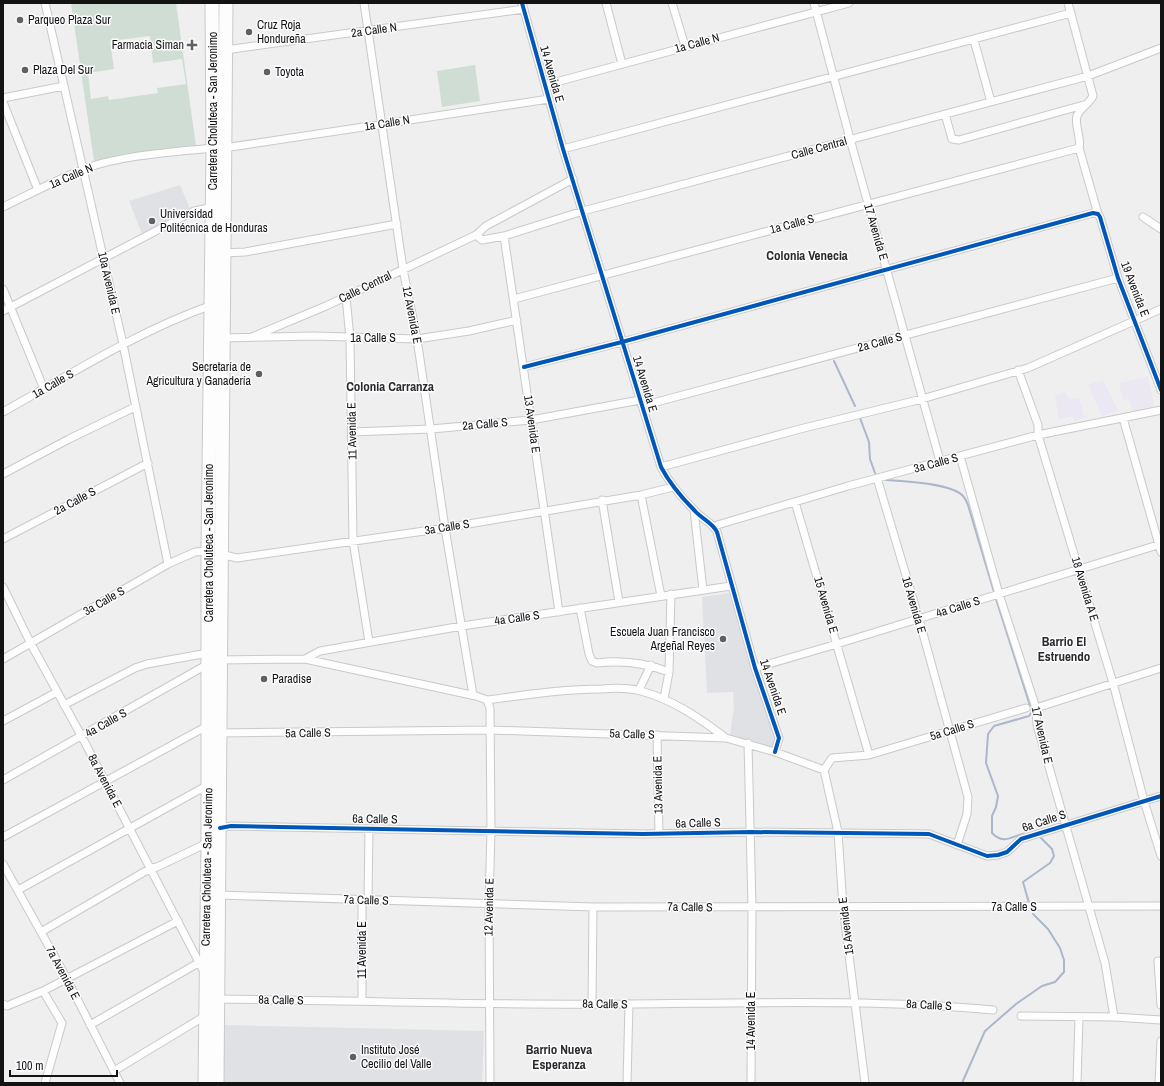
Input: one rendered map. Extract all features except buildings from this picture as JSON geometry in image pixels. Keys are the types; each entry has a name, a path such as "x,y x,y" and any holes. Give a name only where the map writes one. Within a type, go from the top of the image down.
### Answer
{"highway":[{"name":"Carretera Choluteca - San Jeronimo","path":"212,3 219,148"},
{"name":"Carretera Choluteca - San Jeronimo","path":"214,552 212,305 218,207 219,148 225,50 226,3"},
{"name":"Carretera Choluteca - San Jeronimo","path":"216,1083 220,895 216,835 209,785 209,725 222,338 223,253 218,207"},
{"name":"Carretera Choluteca - San Jeronimo","path":"205,1083 206,976 216,835 219,733 212,659"}],"street":[{"name":"10a Avenida E","path":"46,3 123,344 168,564"},
{"name":"12 Avenida E","path":"364,3 403,269 417,339 445,528 473,695"},
{"path":"606,3 622,64"},
{"path":"672,3 685,46"},
{"name":"17 Avenida E","path":"814,3 850,139 940,461"},
{"name":"1a Calle N","path":"545,86 685,46 849,3"},
{"path":"1068,3 1093,96 1078,115 1077,123 1081,142 1079,148"},
{"name":"2a Calle N","path":"225,50 369,31 523,6"},
{"name":"14 Avenida E","path":"523,6 563,149 661,467 673,487 694,510 714,526 755,668 779,738 775,752"},
{"path":"563,149 834,75 974,40 1071,13"},
{"path":"974,40 991,102"},
{"name":"Calle Central","path":"476,235 482,240 504,236 583,211 1088,76 1161,48"},
{"path":"3,98 64,86"},
{"name":"1a Calle N","path":"3,207 84,169 102,164 157,154 219,148 549,99"},
{"path":"3,102 38,190"},
{"path":"945,114 952,139 958,140 1088,104"},
{"name":"1a Calle S","path":"514,299 868,203 1079,148"},
{"name":"19 Avenida E","path":"1079,148 1118,278 1136,320 1161,390"},
{"name":"Calle Central","path":"252,337 346,296 476,235 486,226 573,179"},
{"path":"3,311 194,211 218,207"},
{"path":"524,367 622,342 1093,213 1099,215"},
{"path":"1143,217 1161,228"},
{"path":"223,253 245,252 397,224"},
{"name":"13 Avenida E","path":"504,236 559,612"},
{"name":"2a Calle S","path":"352,432 431,430 531,420 641,403 906,335 1118,278"},
{"path":"3,289 44,389"},
{"name":"11 Avenida E","path":"346,296 350,338 353,541 369,642"},
{"name":"1a Calle S","path":"3,412 123,344 190,312 212,305"},
{"path":"661,467 800,429 922,399 1028,368 1161,309"},
{"name":"1a Calle S","path":"222,338 388,337 417,339 469,331 517,320"},
{"name":"18 Avenida A E","path":"1018,370 1038,425 1038,435 1113,682 1144,802 1161,856"},
{"path":"3,474 69,439 135,407"},
{"name":"3a Calle S","path":"714,526 877,478 1038,435 1161,410"},
{"path":"1123,418 1160,547"},
{"name":"17 Avenida E","path":"960,456 999,594 1036,708 1037,725 1104,963 1114,1017"},
{"name":"2a Calle S","path":"3,539 148,463"},
{"name":"16 Avenida E","path":"877,478 919,619 968,796 967,814 957,844"},
{"name":"3a Calle S","path":"3,659 168,564 195,552 214,552 237,558 445,528 602,500 641,495 673,487"},
{"path":"641,495 661,596"},
{"path":"602,500 619,602"},
{"name":"15 Avenida E","path":"795,502 869,755"},
{"path":"694,510 703,590"},
{"name":"4a Calle S","path":"755,668 1160,547"},
{"name":"4a Calle S","path":"305,659 320,651 462,626 731,586"},
{"name":"8a Avenida E","path":"3,587 6,600 82,737 206,976"},
{"path":"664,699 669,672 671,594"},
{"path":"580,608 589,654 592,661 597,663 651,665 669,672"},
{"path":"64,705 134,668 147,664 212,659"},
{"name":"4a Calle S","path":"3,780 82,737 212,659 305,659 473,695 487,700"},
{"path":"639,690 651,665"},
{"path":"1036,708 1113,682 1161,668"},
{"path":"487,700 574,689 618,688 639,690 664,699 694,713 726,738"},
{"path":"3,721 57,692"},
{"name":"12 Avenida E","path":"487,700 490,708 491,730 492,831 489,903 490,1083"},
{"name":"5a Calle S","path":"219,733 491,730 726,738 775,752 824,770 832,758 869,755 1026,708"},
{"path":"3,837 209,725"},
{"name":"13 Avenida E","path":"657,736 658,834"},
{"name":"14 Avenida E","path":"748,744 752,907 751,1083"},
{"name":"15 Avenida E","path":"824,770 838,832 843,907 865,1083"},
{"path":"18,890 209,785"},
{"name":"6a Calle S","path":"216,835 231,826 658,834 838,832 929,834 987,856 1007,852 1021,839 1161,796"},
{"name":"11 Avenida E","path":"362,1000 369,829"},
{"path":"41,932 151,868 157,867 201,846 216,835"},
{"name":"7a Avenida E","path":"3,864 67,979 120,1083"},
{"name":"7a Calle S","path":"220,895 593,906 1161,906"},
{"path":"592,1004 593,906"},
{"path":"5,1005 43,991 178,921"},
{"path":"1158,961 1161,1005"},
{"path":"90,1025 200,962"},
{"path":"43,991 62,1023 45,1083"},
{"name":"8a Calle S","path":"218,999 362,1000 490,1004 751,1002 928,1004 993,1010"},
{"path":"627,1083 629,1004"},
{"path":"114,1071 205,1016"},
{"path":"1021,1016 1114,1017 1161,1020"},
{"path":"1077,1083 1079,1017"},
{"path":"1159,1083 1161,1042"}],"shaded area":[{"path":"71,3 176,3 196,146 94,161","holes":["150,36 153,63 182,59 186,84 157,88 158,93 109,100 108,96 91,99 88,73 114,69 110,41"]},
{"path":"475,65 480,101 442,107 437,71"},
{"name":"Universidad Politécnica de Honduras","path":"180,185 190,209 142,234 129,201"},
{"path":"1148,377 1154,406 1132,411 1129,399 1123,400 1119,383"},
{"path":"1103,380 1118,411 1102,416 1088,385"},
{"path":"1065,391 1069,399 1079,398 1084,417 1075,421 1072,416 1059,419 1055,396"},
{"name":"Escuela Juan Francisco Argeñal Reyes","path":"729,593 754,680 776,736 772,747 730,735 734,707 733,692 707,693 702,597"},
{"name":"Instituto José Cecilio del Valle","path":"223,1025 484,1031 482,1083 223,1083"}],"waterway":[{"path":"834,361 855,406"},
{"path":"860,418 869,442 870,459 875,473"},
{"path":"886,480 938,485 949,488 963,496 968,505 994,592"},
{"path":"996,599 1032,712 1029,716 994,726 988,734 986,763 998,796 996,807 992,816 992,833 1001,839 1030,833"},
{"path":"1029,903 1023,882 1050,863 1054,856 1052,849 1041,838"},
{"path":"962,1083 985,1031 1016,1004 1042,986 1055,982 1064,972 1064,960 1060,948 1048,929 1033,914"}],"cycle path":[{"path":"522,3 563,149 661,467 681,496 698,514 713,526 717,532 755,668 779,738 775,752"},
{"path":"524,367 622,342 1093,213 1098,214 1100,217 1118,278 1161,390"},
{"path":"220,828 231,826 643,834 751,832 929,834 987,856 1007,852 1021,839 1161,796"}],"place":[{"name":"Parqueo Plaza Sur","path":"20,20"},
{"name":"Cruz Roja Hondureña","path":"249,32"},
{"name":"Farmacia Siman","path":"192,45"},
{"name":"Plaza Del Sur","path":"25,70"},
{"name":"Toyota","path":"267,72"},
{"name":"Universidad Politécnica de Honduras","path":"152,221"},
{"name":"Secretaría de Agricultura y Ganadería","path":"259,374"},
{"name":"Escuela Juan Francisco Argeñal Reyes","path":"723,639"},
{"name":"Paradise","path":"264,679"},
{"name":"Instituto José Cecilio del Valle","path":"353,1057"}],"district":[{"name":"Colonia Venecia","path":"807,255"},
{"name":"Colonia Carranza","path":"390,386"},
{"name":"Barrio El Estruendo","path":"1064,648"},
{"name":"Barrio Nueva Esperanza","path":"559,1056"}]}
